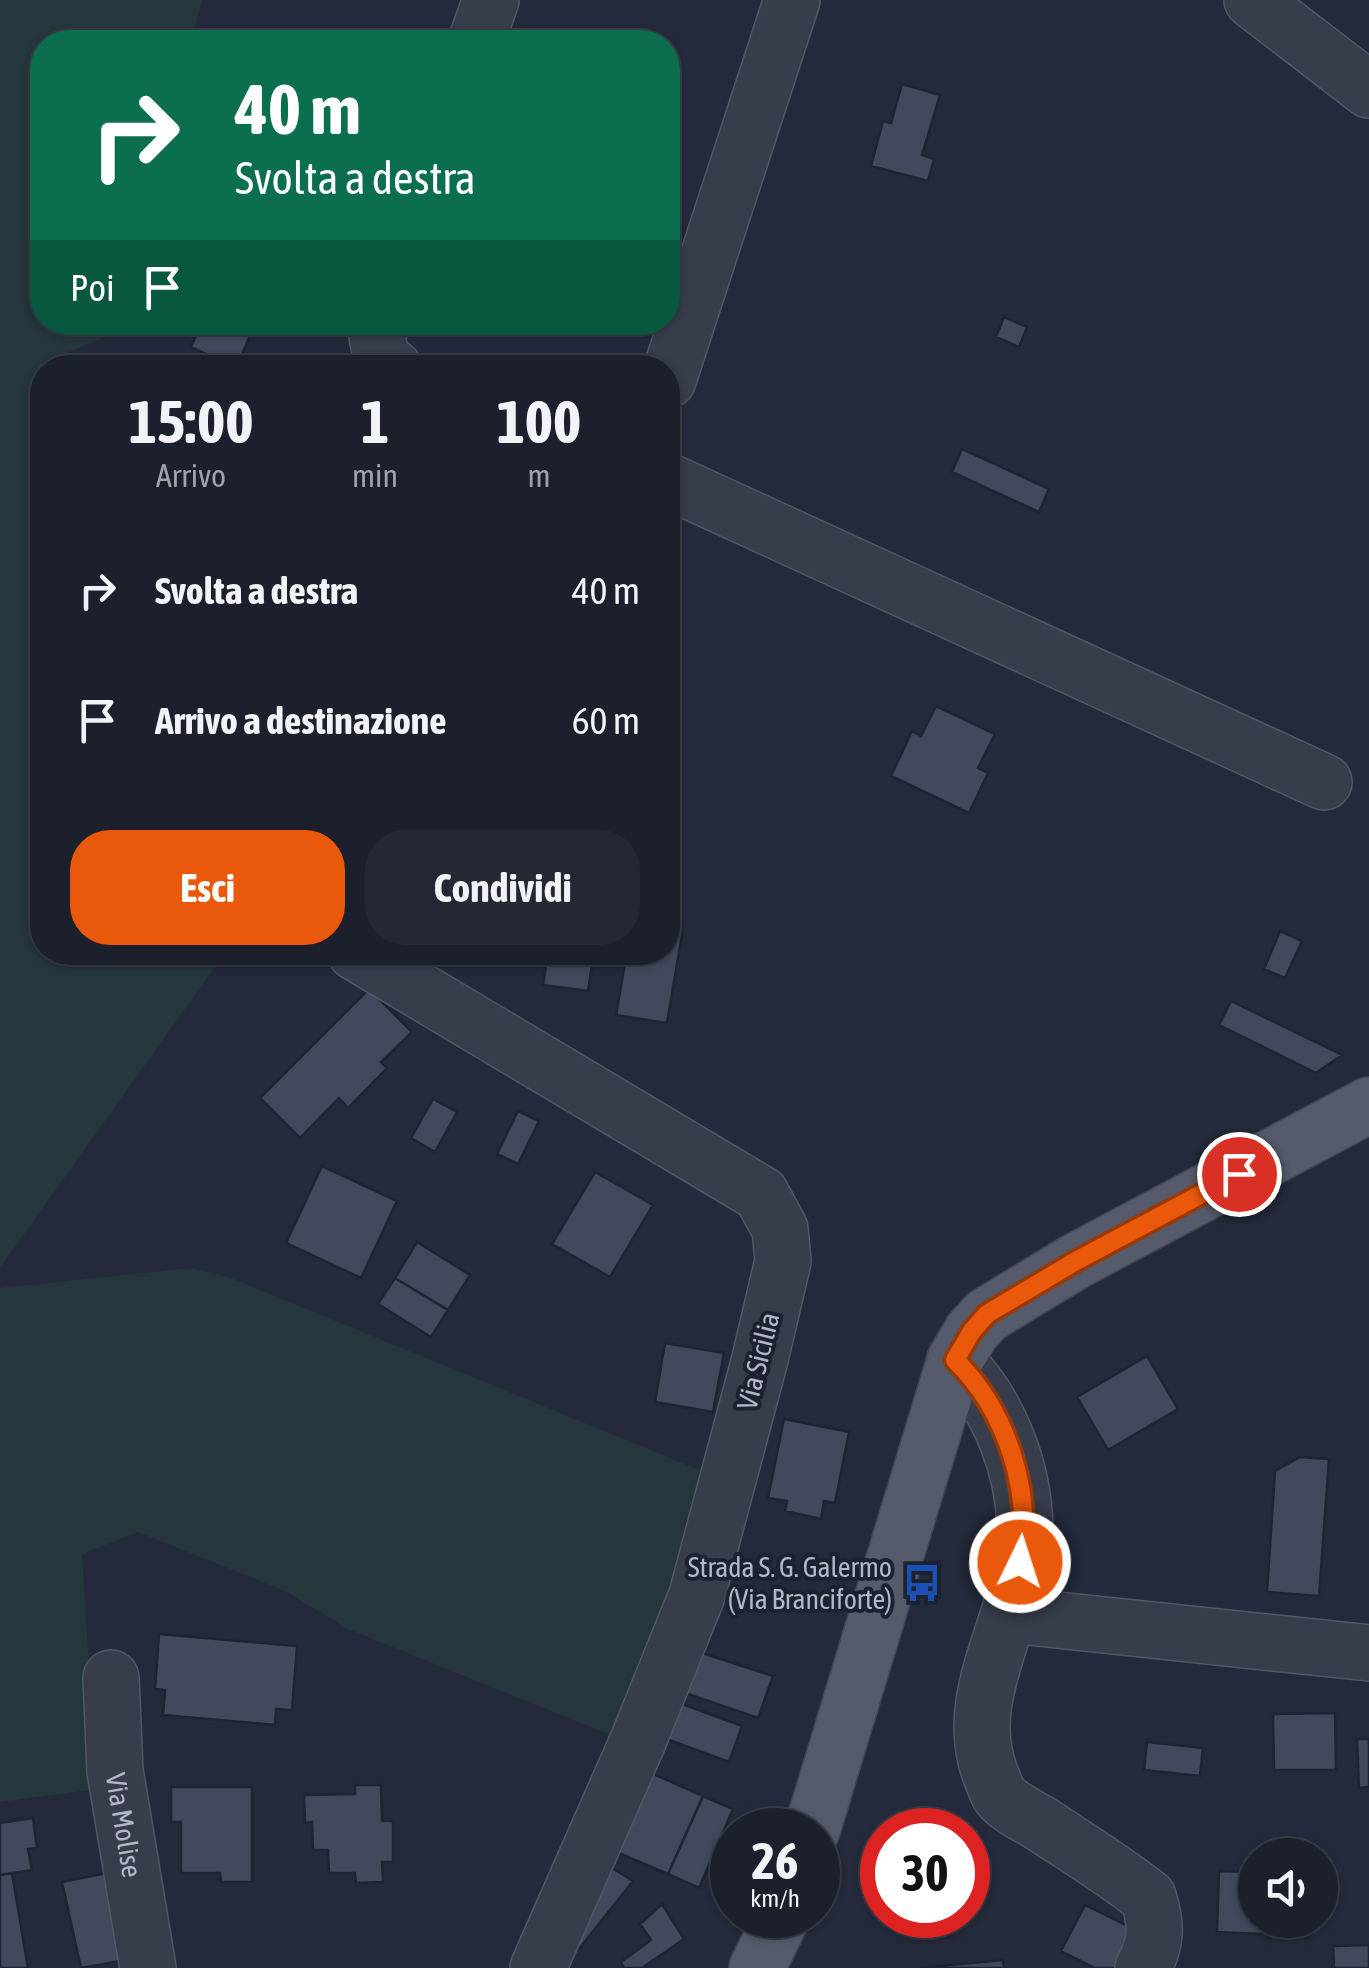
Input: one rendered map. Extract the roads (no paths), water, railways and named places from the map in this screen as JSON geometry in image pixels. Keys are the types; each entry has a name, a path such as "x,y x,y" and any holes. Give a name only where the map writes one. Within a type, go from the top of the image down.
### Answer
{"main road":[{"path":"819,1808 955,1360 972,1331 987,1314 1076,1261 1369,1105"},
{"path":"757,1968 772,1938"}],"street":[{"path":"480,30 491,0"},
{"path":"676,355 792,0"},
{"path":"1252,0 1369,90"},
{"path":"680,487 1324,782"},
{"name":"Via Sicilia","path":"377,965 761,1194 780,1229 782,1261 775,1294 696,1594 638,1741 538,1968"},
{"path":"955,1360 977,1381 994,1412 1009,1446 1022,1498 1025,1536 1010,1614 984,1694 982,1736 988,1768 1000,1798 1148,1896 1156,1922 1154,1942 1142,1968"},
{"path":"1010,1614 1369,1653"},
{"name":"Via Molise","path":"112,1678 115,1772 148,1968"}],"place":[{"name":"Strada S. G. Galermo (Via Branciforte)","path":"922,1583"}]}
